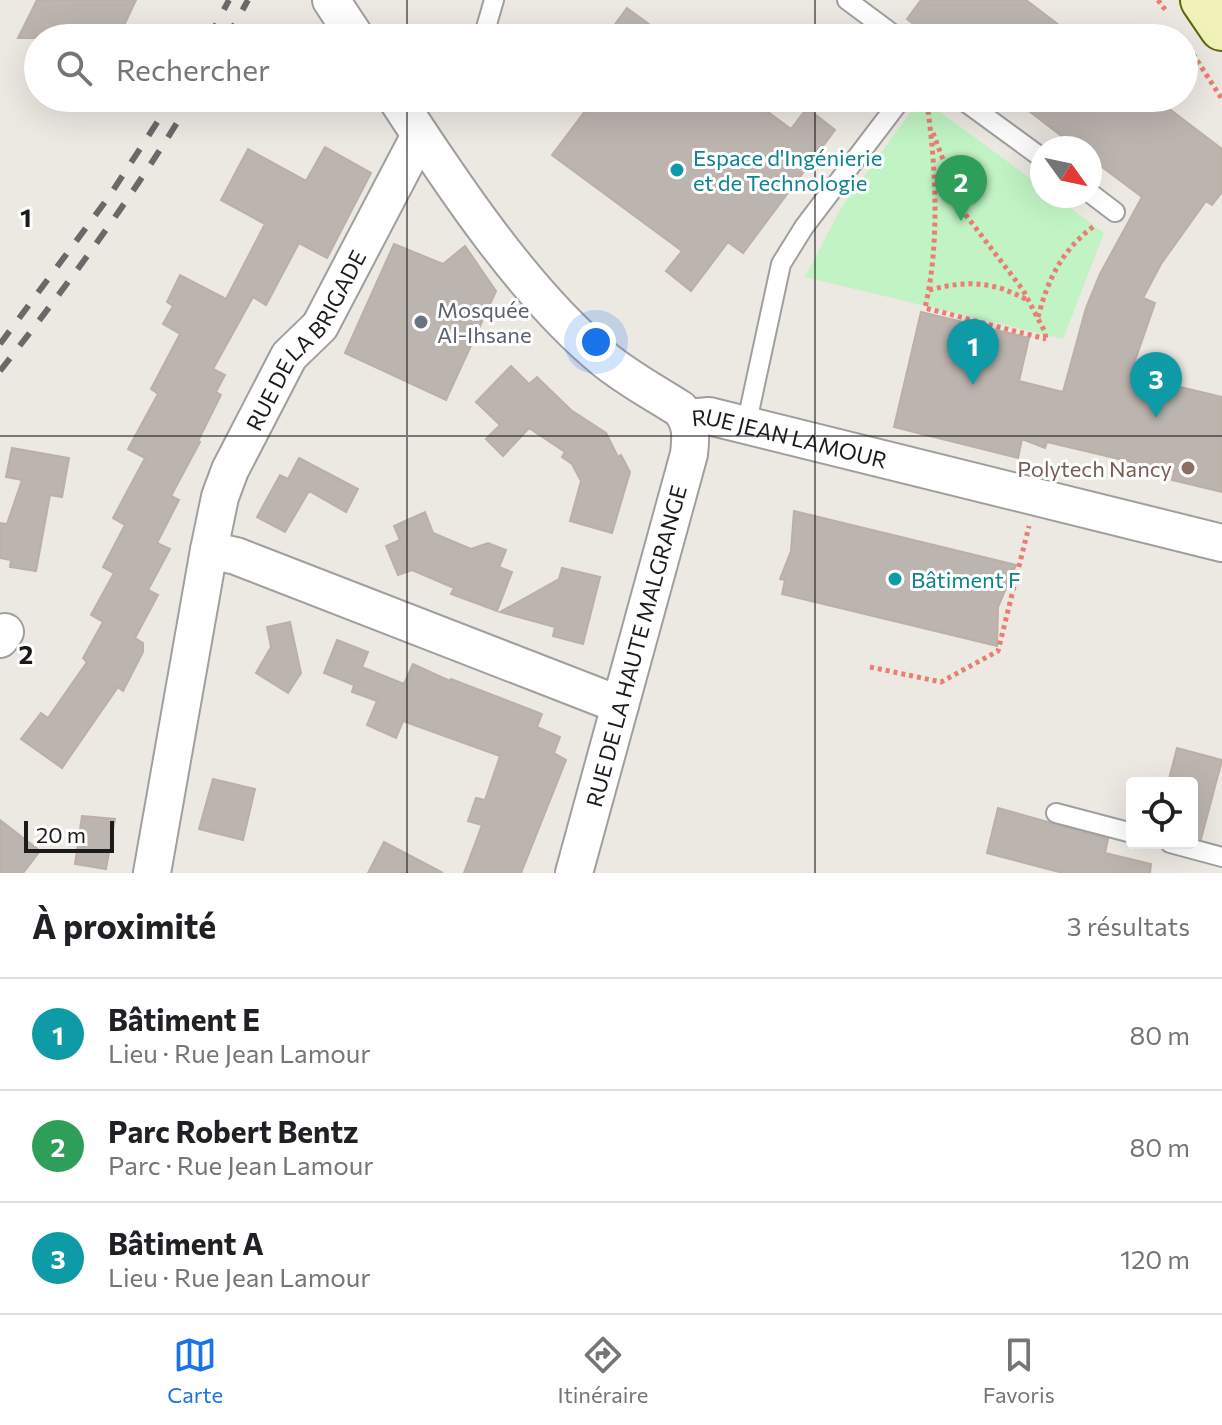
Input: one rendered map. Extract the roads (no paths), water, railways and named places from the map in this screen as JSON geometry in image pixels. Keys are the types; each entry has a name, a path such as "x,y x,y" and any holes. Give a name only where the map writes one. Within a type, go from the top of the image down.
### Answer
{"main road":[{"path":"1203,0 1206,39"}],"street":[{"path":"331,0 347,24"},
{"name":"RUE JEAN LAMOUR","path":"405,112 505,252 576,333 615,368 680,409 688,418 709,416 1222,543"},
{"name":"RUE DE LA BRIGADE","path":"152,873 220,497 230,470 289,356 320,326 420,135"},
{"name":"RUE DE LA HAUTE MALGRANGE","path":"574,873 689,454 692,435 688,418"},
{"path":"209,550 236,556 620,705"}],"lane":[{"path":"485,24 494,0"},
{"path":"847,0 879,24"},
{"path":"746,426 781,264 804,227 891,112"},
{"path":"979,112 1030,149"},
{"path":"1102,202 1115,212"},
{"path":"1056,813 1126,831"},
{"path":"1192,849 1222,857"}],"railway":[{"path":"216,24 229,0"},
{"path":"235,24 248,0"},
{"path":"0,344 108,198 164,112"},
{"path":"0,371 100,238 183,112"}],"place":[{"name":"Espace d'Ingénierie et de Technologie","path":"677,170"},
{"name":"Parc Robert Bentz","path":"961,221"},
{"name":"Mosquée Al-Ihsane","path":"421,322"},
{"name":"Bâtiment E","path":"973,385"},
{"name":"Bâtiment A","path":"1156,418"},
{"name":"Polytech Nancy","path":"1188,468"},
{"name":"Bâtiment F","path":"895,579"}]}
